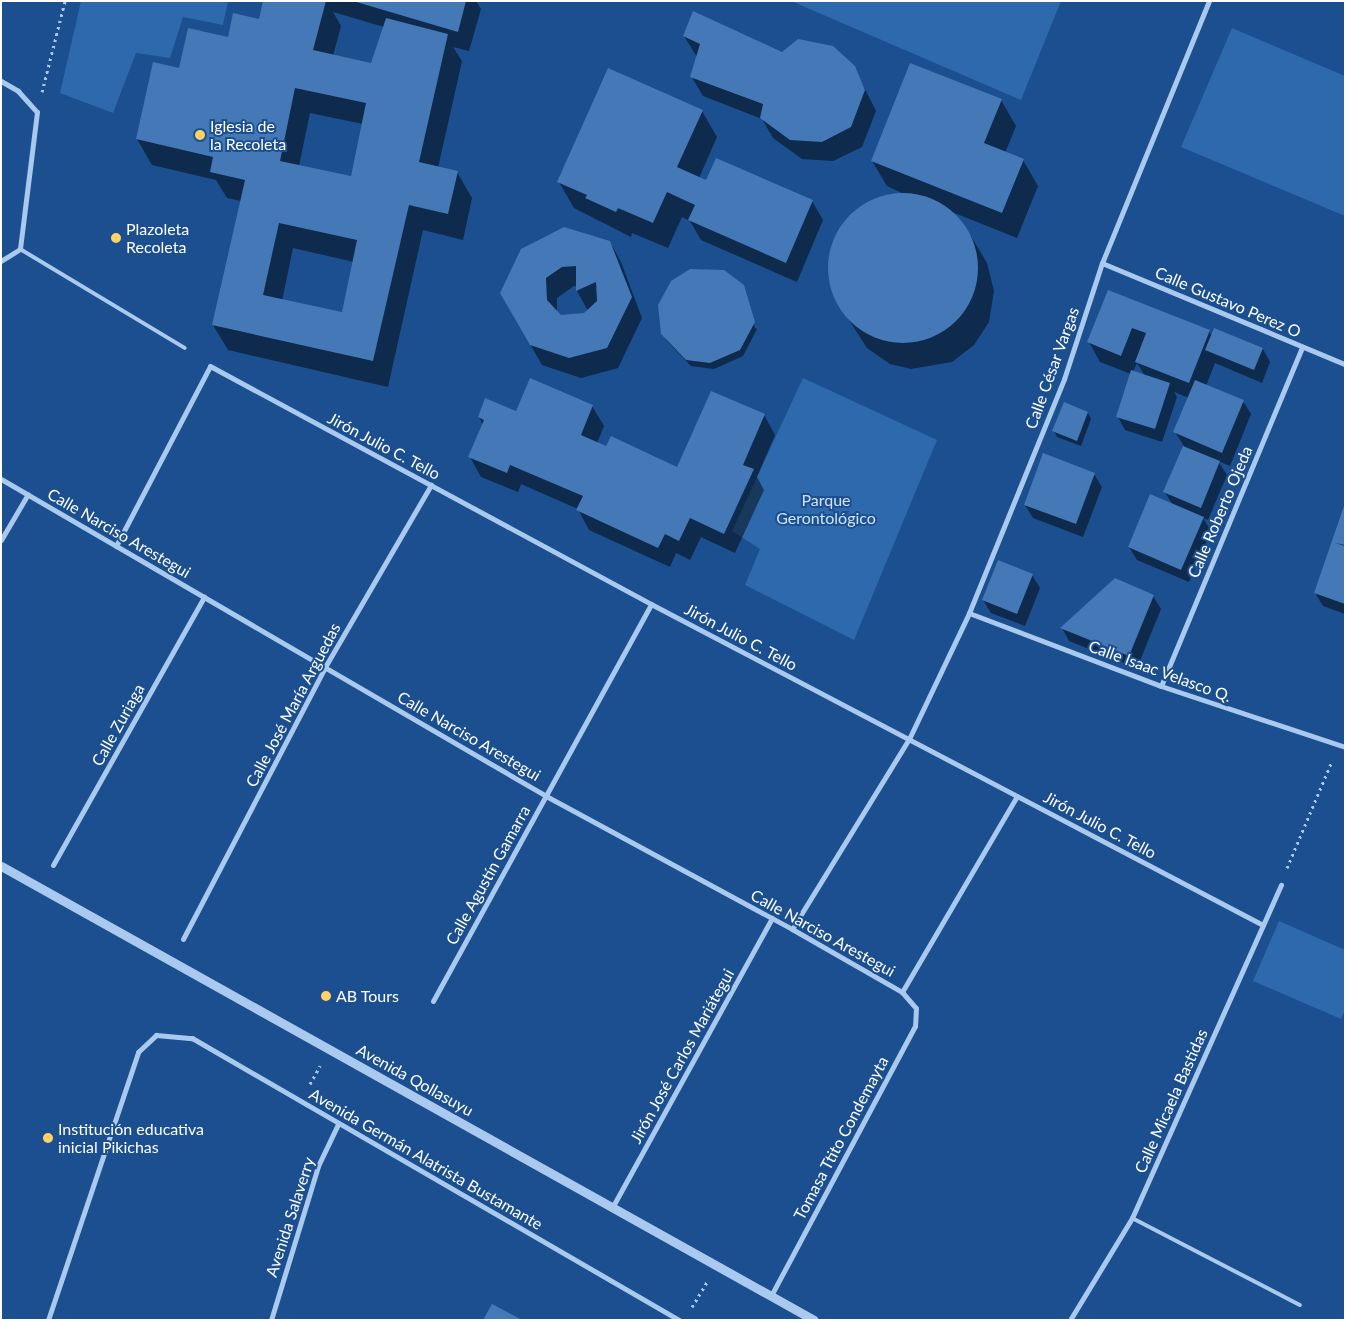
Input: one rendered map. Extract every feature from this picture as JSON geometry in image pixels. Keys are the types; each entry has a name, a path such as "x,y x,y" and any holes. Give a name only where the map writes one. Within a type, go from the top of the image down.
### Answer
{"street":[{"name":"Calle César Vargas","path":"909,739 969,613 1064,379 1102,263 1210,1"},
{"path":"1,81 18,91 37,112 20,250 1,261"},
{"name":"Calle Gustavo Perez O","path":"1102,263 1345,364"},
{"name":"Calle Roberto Ojeda","path":"1160,686 1302,347"},
{"name":"Jirón Julio C. Tello","path":"116,546 210,366 652,604 1263,925"},
{"name":"Calle Narciso Arestegui","path":"1,479 546,796 792,929 902,992"},
{"name":"Calle José María Arguedas","path":"183,940 325,667 431,485"},
{"path":"1,540 28,494"},
{"name":"Calle Zuriaga","path":"54,865 204,597"},
{"name":"Calle Agustín Gamarra","path":"433,1001 652,604"},
{"name":"Calle Isaac Velasco Q.","path":"969,613 1160,686 1345,747"},
{"path":"792,929 909,739"},
{"path":"902,992 1017,796"},
{"name":"Avenida Qollasuyu","path":"1,866 329,1050 613,1206 716,1267 814,1320"},
{"name":"Calle Micaela Bastidas","path":"1070,1320 1132,1218 1280,885"},
{"name":"Jirón José Carlos Mariátegui","path":"613,1206 772,918"},
{"name":"Tomasa Ttito Condemayta","path":"771,1296 915,1026 916,1008 902,992"},
{"name":"Avenida Germán Alatrista Bustamante","path":"48,1320 138,1052 156,1035 192,1038 679,1320"},
{"name":"Avenida Salaverry","path":"270,1320 318,1166 338,1124"}],"lane":[{"path":"20,250 184,348"},
{"path":"1132,1218 1300,1306"}],"path":[{"path":"37,112 65,1"},
{"path":"1280,885 1339,744"},
{"path":"300,1101 329,1050"},
{"path":"689,1312 716,1267"}],"green space":[{"path":"81,1 235,1 228,2 223,25 183,17 170,58 136,53 113,113 60,93"},
{"path":"791,1 1061,1 1021,100"},
{"path":"1232,28 1345,76 1345,216 1181,147"},
{"name":"Parque Gerontológico","path":"803,378 937,440 854,640 745,585 760,549 732,531"},
{"path":"1279,921 1345,950 1345,1010 1341,1019 1253,981"}],"building":[{"path":"263,1 326,1 313,50 371,63 386,18 448,34 419,162 458,171 448,214 409,205 373,361 212,325 245,180 210,172 213,157 136,139 153,62 179,68 188,28 228,37 233,13 259,19","holes":["295,88 366,103 351,176 280,161","279,223 357,240 342,312 263,295"]},
{"path":"353,1 466,1 458,32"},
{"path":"693,11 782,52 798,39 833,46 855,66 865,90 851,127 822,142 790,140 760,118 763,104 690,77 700,44 683,36"},
{"path":"910,63 1002,99 984,143 1024,159 1002,213 871,161"},
{"path":"608,68 703,110 677,167 706,180 716,158 813,200 786,263 688,220 695,205 667,192 653,223 618,208 616,212 585,198 587,195 557,182"},
{"path":"903,193 932,199 956,215 972,239 978,268 972,297 956,321 932,337 903,343 874,337 850,321 834,297 828,268 834,239 850,215 874,199"},
{"path":"564,227 610,241 632,297 607,348 569,358 530,345 500,293 521,249","holes":["576,266 576,291 596,282 597,301 584,313 561,315 547,300 546,278 562,267"]},
{"path":"690,269 724,270 744,285 755,322 740,350 710,363 686,360 661,334 658,305 671,281"},
{"path":"1108,290 1210,330 1189,383 1135,362 1146,333 1132,328 1121,356 1087,342"},
{"path":"1214,328 1263,348 1254,370 1205,350"},
{"path":"1131,370 1170,383 1155,429 1116,417"},
{"path":"530,378 593,405 581,435 606,446 611,436 677,467 711,391 765,414 743,465 754,469 724,534 690,518 679,541 665,534 658,548 576,510 583,496 510,465 507,473 468,457 484,420 478,417 485,398 516,411"},
{"path":"1195,380 1244,400 1222,453 1173,432"},
{"path":"1064,402 1088,412 1077,441 1052,431"},
{"path":"1183,446 1220,461 1201,508 1163,492"},
{"path":"1043,453 1095,473 1076,524 1024,505"},
{"path":"1150,494 1204,517 1181,570 1128,547"},
{"path":"1345,503 1345,545 1335,543 1345,546 1345,604 1314,593"},
{"path":"998,560 1033,574 1017,614 982,600"},
{"path":"1115,578 1154,595 1129,656 1060,628"},
{"path":"492,1304 522,1320 483,1320"}],"place":[{"name":"Iglesia de la Recoleta","path":"200,135"},
{"name":"Plazoleta Recoleta","path":"116,238"},
{"name":"AB Tours","path":"326,996"},
{"name":"Institución educativa inicial Pikichas","path":"48,1138"}]}
